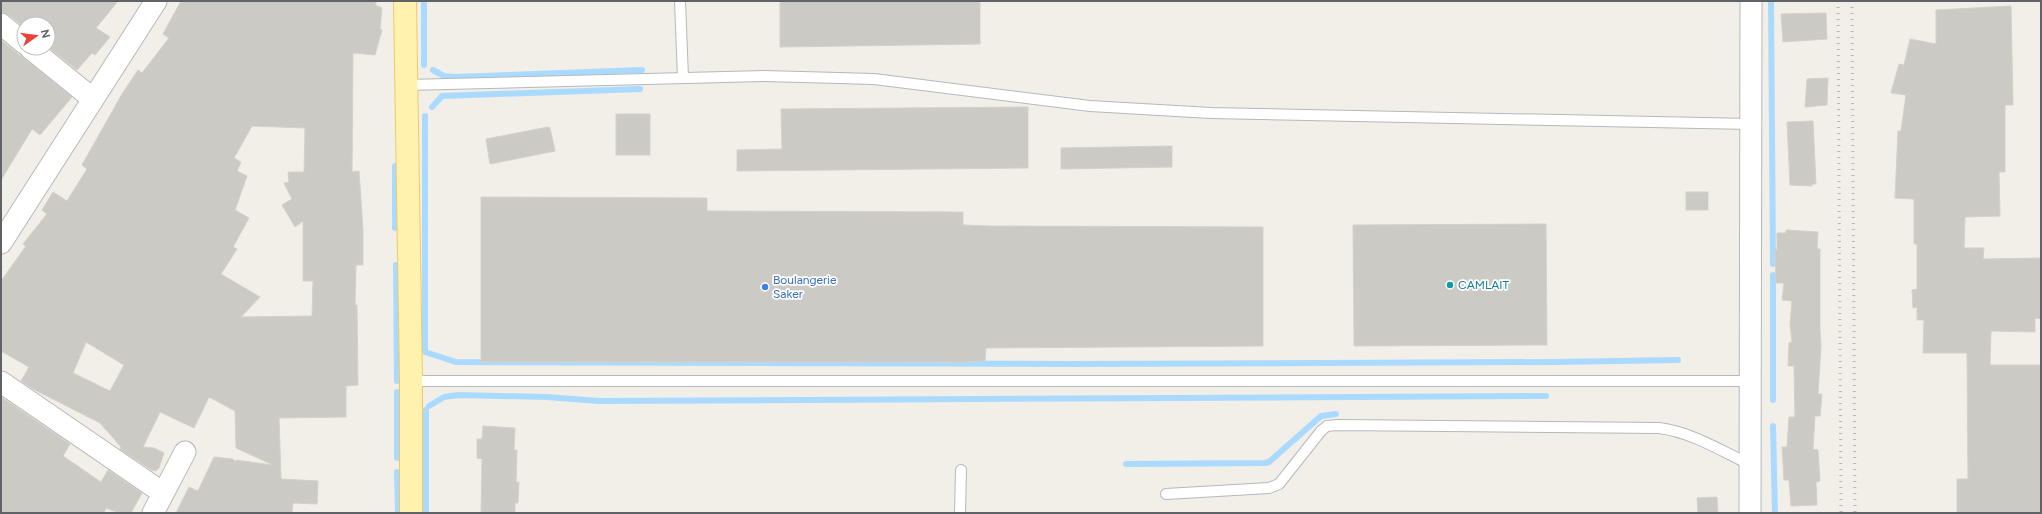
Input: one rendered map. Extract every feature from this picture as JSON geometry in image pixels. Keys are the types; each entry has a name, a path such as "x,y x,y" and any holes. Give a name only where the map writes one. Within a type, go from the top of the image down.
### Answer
{"main road":[{"path":"405,1 411,381 411,513"}],"street":[{"path":"1,243 156,1"},
{"path":"1750,513 1749,381 1751,1"},
{"path":"1,24 16,36"},
{"path":"40,56 93,99"},
{"path":"1,382 163,493"},
{"path":"153,513 185,452"}],"lane":[{"path":"680,1 683,78"},
{"path":"406,85 765,76 874,79 1090,106 1211,113 1751,124"},
{"path":"411,381 1749,381"},
{"path":"1166,494 1268,488 1279,484 1320,432 1327,426 1337,425 1659,428 1674,430 1690,435 1749,464"},
{"path":"960,513 962,470"}],"building":[{"path":"1,1 118,1 96,28 110,37 95,55 92,53 77,70 56,53 56,16 16,16 16,21 9,15 1,12"},
{"path":"181,1 377,1 375,5 382,8 380,29 382,30 375,55 353,53 352,172 359,171 363,230 363,265 356,265 355,305 357,305 358,385 346,386 346,417 279,418 281,479 318,481 317,504 293,503 292,513 176,513 189,487 198,491 214,457 233,459 236,462 236,460 273,465 236,448 235,411 209,397 194,428 160,412 143,447 154,448 164,453 159,468 156,471 153,471 120,449 121,447 100,423 33,389 21,381 29,367 1,351 1,281 26,246 23,244 47,214 42,210 53,192 67,201 87,169 82,165 122,94 138,70 142,73 169,38 163,34","holes":["252,126 305,128 304,172 288,172 289,182 284,183 292,199 282,205 295,227 303,221 303,281 313,281 312,316 241,317 260,297 221,274 237,249 233,247 249,218 235,210 247,176 237,171 241,162 234,158","86,342 124,365 110,391 73,373"]},
{"path":"780,1 980,1 980,44 780,47"},
{"path":"2011,6 2013,105 2005,105 2005,172 1999,172 2000,216 1965,217 1964,248 1984,248 1983,259 2041,258 2041,319 2035,318 2035,332 1991,331 1990,365 2041,365 2041,513 1957,513 1957,479 1968,479 1967,353 1923,353 1924,320 1917,320 1917,307 1913,308 1912,290 1917,289 1917,244 1914,244 1914,199 1895,198 1898,131 1901,131 1906,95 1891,93 1899,64 1904,65 1910,39 1936,44 1936,10"},
{"path":"1826,13 1827,39 1783,42 1781,14"},
{"path":"1,40 16,52 16,56 21,56 72,97 40,135 32,129 1,180"},
{"path":"1828,78 1827,105 1805,107 1807,79"},
{"path":"1028,107 1028,168 737,171 737,150 782,149 781,109"},
{"path":"616,114 650,114 650,155 616,155"},
{"path":"1813,121 1816,184 1812,184 1812,186 1790,185 1787,122"},
{"path":"548,127 550,128 555,151 490,164 486,139"},
{"path":"1172,146 1172,167 1061,169 1061,148"},
{"path":"1686,192 1708,192 1708,210 1686,210"},
{"name":"Boulangerie Saker","path":"481,197 707,198 707,211 963,212 963,225 988,226 1263,227 1263,346 986,348 985,361 963,362 481,362"},
{"name":"CAMLAIT","path":"1546,224 1547,345 1354,346 1353,225"},
{"path":"1786,230 1818,232 1817,249 1820,249 1821,346 1818,394 1822,394 1820,416 1815,416 1813,449 1818,450 1820,481 1816,482 1817,505 1791,506 1789,480 1784,480 1782,447 1787,447 1789,417 1795,417 1794,366 1788,366 1789,343 1792,342 1790,325 1792,301 1782,300 1784,283 1776,283 1775,250 1777,250 1777,233 1786,233"},
{"path":"1,397 70,444 63,456 101,482 108,470 142,493 131,513 119,513 106,508 104,513 1,513"},
{"path":"483,426 515,428 514,450 517,450 516,482 519,482 518,503 515,503 515,513 481,513 482,459 477,458 477,439 482,439"},
{"path":"1717,497 1718,513 1698,513 1697,498"}],"waterway":[{"path":"424,1 424,65"},
{"path":"1771,1 1773,264"},
{"path":"433,70 444,76 454,77 642,70"},
{"path":"432,107 442,96 640,89"},
{"path":"425,116 425,352 456,362 1068,364 1678,360"},
{"path":"395,166 395,228"},
{"path":"396,265 397,381"},
{"path":"1773,275 1773,400"},
{"path":"397,392 397,458"},
{"path":"429,406 444,397 458,395 547,397 599,401 1546,396"},
{"path":"426,410 426,513"},
{"path":"1126,464 1265,463 1269,462 1321,416 1336,414"},
{"path":"1773,426 1775,513"},
{"path":"397,472 398,513"}],"railway":[{"path":"1838,1 1841,513"},
{"path":"1852,1 1855,513"}],"place":[{"name":"CAMLAIT","path":"1450,285"},
{"name":"Boulangerie Saker","path":"765,287"}]}
